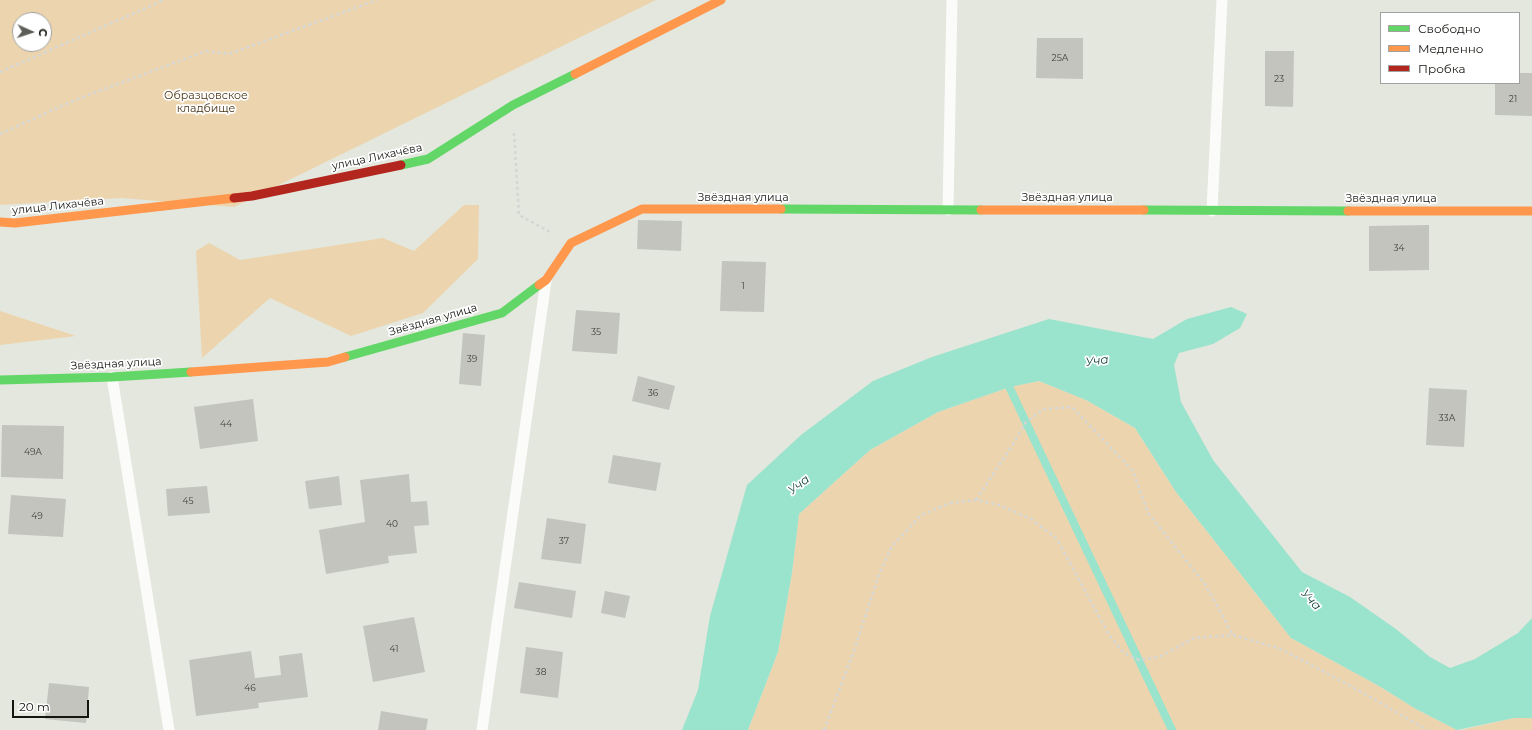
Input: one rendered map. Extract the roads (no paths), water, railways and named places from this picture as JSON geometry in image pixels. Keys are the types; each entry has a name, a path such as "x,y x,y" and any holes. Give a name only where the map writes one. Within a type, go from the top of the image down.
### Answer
{"street":[{"name":"улица Лихачёва","path":"0,222 15,223 252,196 428,159 512,105 721,0"},
{"name":"Звёздная улица","path":"0,380 112,377 328,362 502,313 546,280 571,243 642,210 1532,211"}],"lane":[{"path":"948,210 952,0"},
{"path":"1212,211 1222,0"},
{"path":"482,730 546,280"},
{"path":"112,377 169,730"}],"water":[{"name":"Уча","path":"1231,307 1247,314 1240,328 1213,344 1179,353 1174,365 1181,402 1213,460 1302,572 1350,597 1396,629 1430,657 1450,668 1475,659 1518,633 1532,618 1532,718 1514,718 1457,730 1416,709 1379,686 1291,638 1176,492 1135,428 1086,400 1039,381 1010,387 938,412 870,450 799,514 792,573 778,652 748,730 682,730 698,690 710,616 747,485 801,435 873,381 932,357 1049,319 1153,339 1187,319"}],"waterway":[{"path":"1005,378 1172,730"}],"park label":[{"name":"Образцовское кладбище","path":"206,102"}]}
